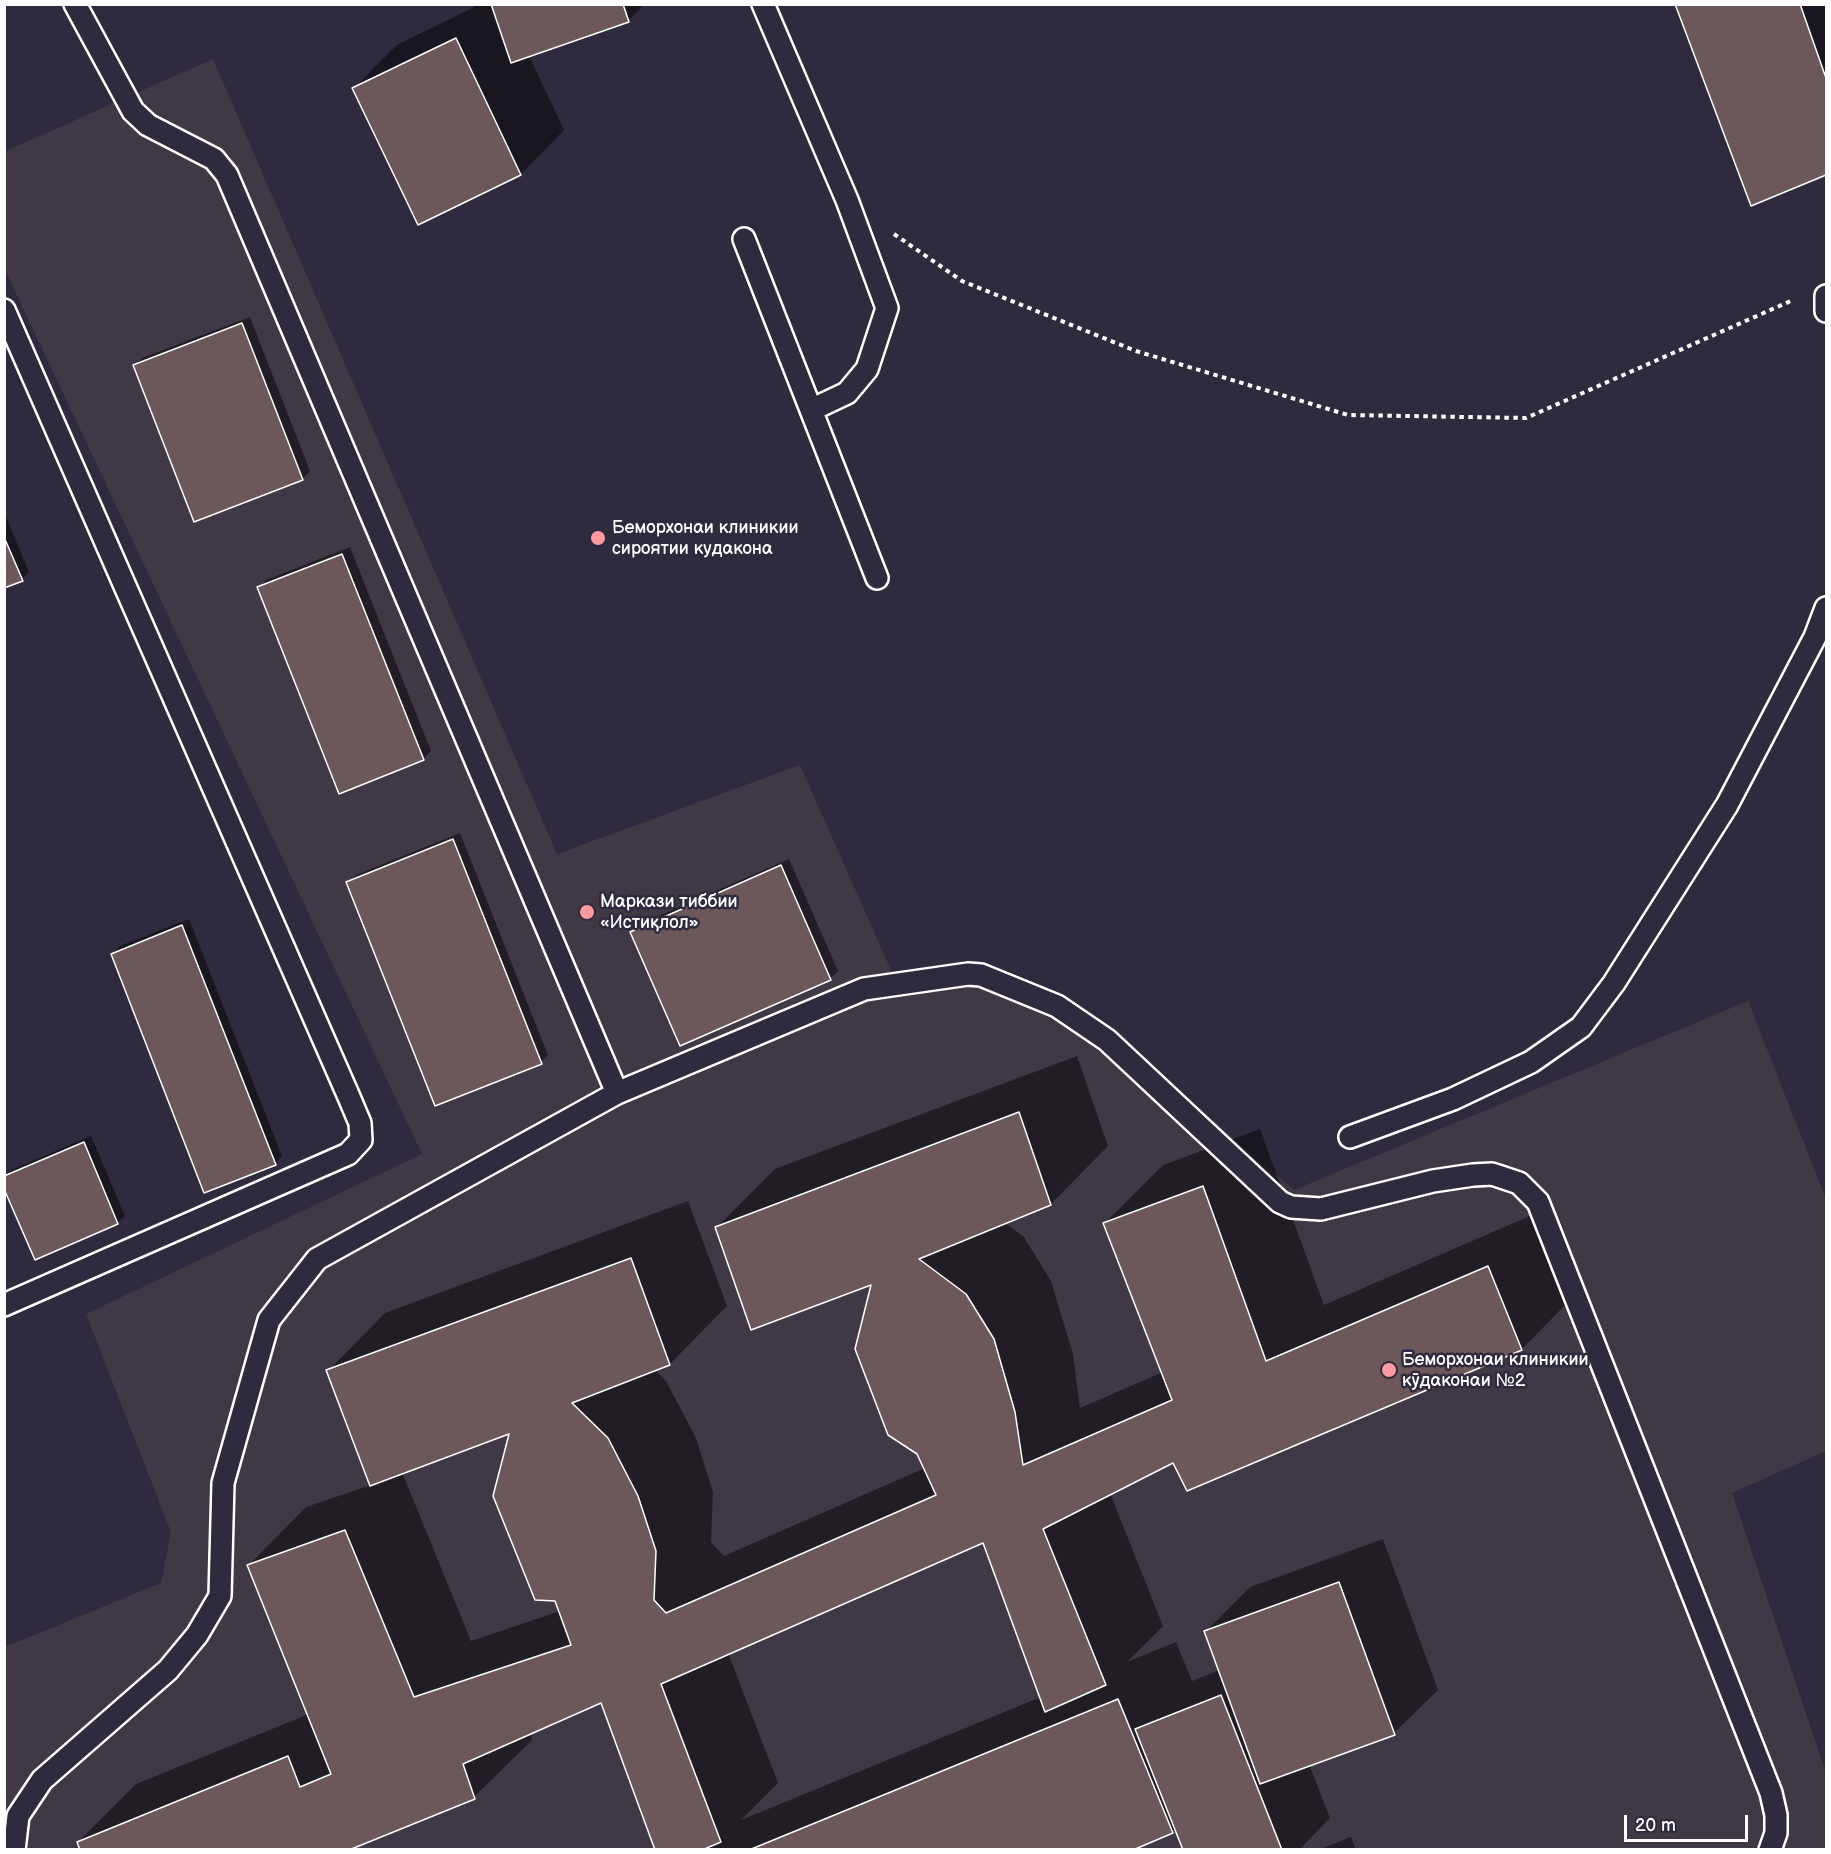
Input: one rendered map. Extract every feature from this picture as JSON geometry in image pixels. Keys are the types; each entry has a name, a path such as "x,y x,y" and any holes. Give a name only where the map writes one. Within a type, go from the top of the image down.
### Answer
{"lane":[{"path":"75,4 133,111 148,125 214,159 227,175 617,1094"},
{"path":"763,4 847,200 887,308 867,369 847,393 811,411"},
{"path":"744,239 877,578"},
{"path":"1827,296 1827,311"},
{"path":"4,310 349,1097 360,1123 361,1140 348,1154 4,1305"},
{"path":"1350,1137 1453,1099 1531,1062 1581,1027 1614,983 1727,805 1815,637 1827,608"},
{"path":"14,1850 18,1816 42,1780 168,1670 198,1635 220,1596 223,1483 269,1320 316,1259 617,1094 864,988 968,974 981,975 1057,1006 1107,1040 1280,1202 1291,1207 1321,1209 1433,1181 1492,1174 1519,1183 1538,1202 1771,1793 1776,1815 1776,1833 1770,1850"}],"path":[{"path":"847,200 962,281 1137,351 1348,415 1526,418 1794,299"}],"shaded area":[{"name":"Маркази тиббии «Истиқлол»","path":"213,59 557,854 800,765 898,986 988,970 1082,1009 1294,1190 1748,1001 1826,1199 1826,1451 1732,1493 1826,1773 1826,1849 5,1849 5,1647 161,1583 171,1532 86,1314 422,1154 5,270 4,152"}],"building":[{"path":"491,4 623,4 629,22 511,63"},
{"path":"1675,4 1800,4 1826,78 1826,175 1751,206"},
{"path":"456,38 521,175 418,225 352,88"},
{"path":"242,323 303,480 194,522 133,365"},
{"path":"4,537 23,581 4,588"},
{"path":"342,554 424,760 339,794 257,587"},
{"path":"453,839 542,1064 435,1106 346,882"},
{"path":"781,865 831,980 680,1046 630,932"},
{"path":"182,925 276,1165 204,1193 111,954"},
{"path":"1019,1112 1051,1205 919,1259 966,1294 994,1339 1015,1412 1023,1465 1172,1400 1103,1223 1203,1186 1266,1361 1488,1266 1522,1350 1187,1491 1173,1463 1043,1529 1106,1685 1045,1712 983,1543 661,1684 721,1842 702,1850 655,1850 601,1703 463,1764 475,1799 349,1850 80,1850 77,1842 288,1756 300,1787 331,1774 247,1565 345,1530 414,1697 571,1645 555,1601 535,1600 493,1496 509,1434 370,1486 326,1370 631,1258 670,1365 572,1403 608,1438 638,1496 656,1551 654,1600 666,1613 936,1495 917,1454 888,1435 855,1349 871,1285 751,1330 715,1227"},
{"path":"84,1142 118,1224 35,1260 4,1189 4,1176"},
{"path":"1339,1582 1395,1735 1260,1784 1204,1631"},
{"path":"1221,1695 1282,1850 1183,1850 1135,1729"},
{"path":"1118,1699 1173,1833 1133,1850 749,1850"}],"place":[{"name":"Беморхонаи клиникии сироятии кудакона","path":"598,538"},
{"name":"Маркази тиббии «Истиқлол»","path":"587,912"},
{"name":"Беморхонаи клиникии кӯдаконаи №2","path":"1389,1370"}]}
